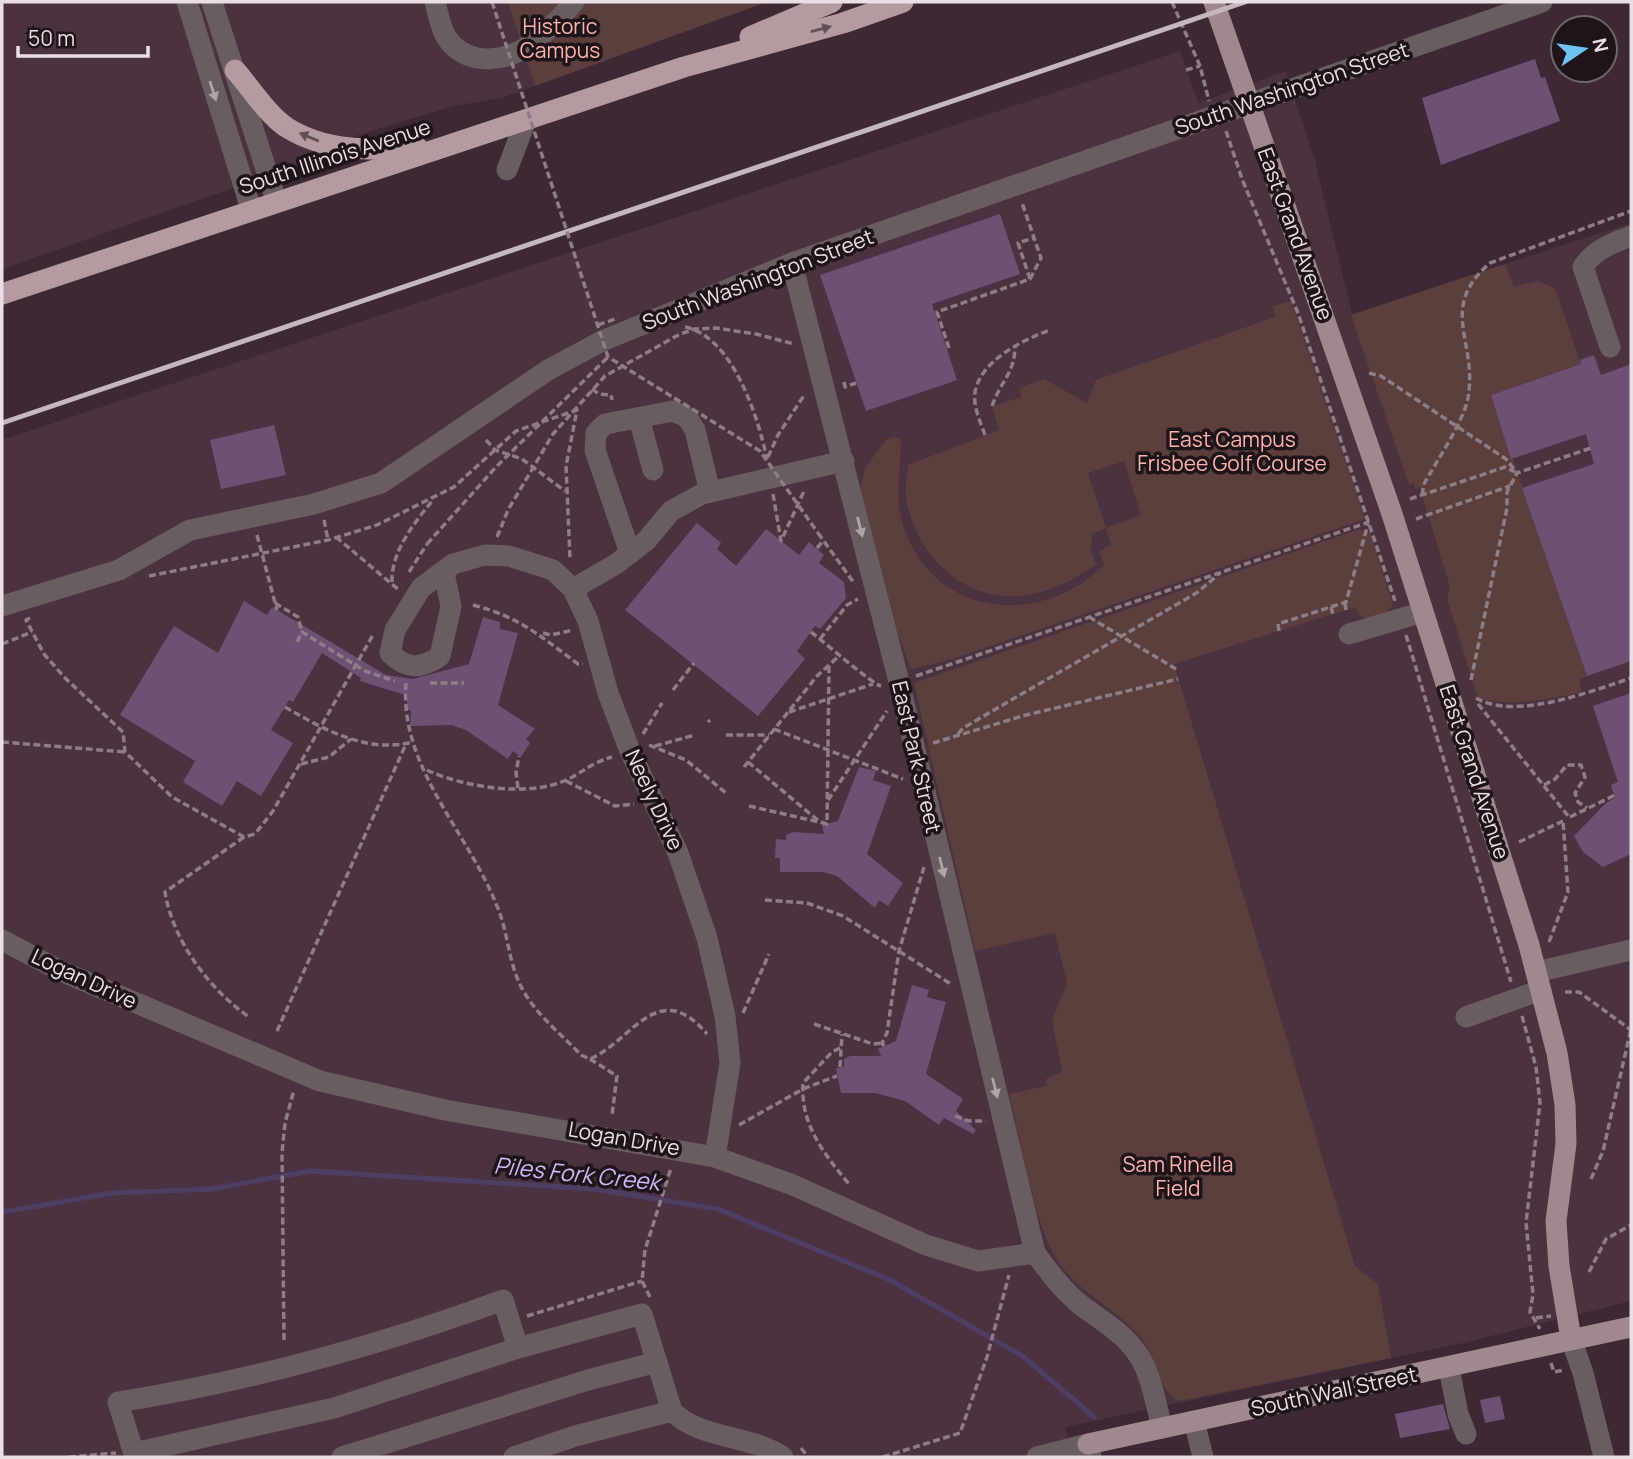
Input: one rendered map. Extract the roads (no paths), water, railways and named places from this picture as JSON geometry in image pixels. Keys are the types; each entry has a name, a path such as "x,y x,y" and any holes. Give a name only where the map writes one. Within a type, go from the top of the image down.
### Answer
{"highway":[{"name":"South Illinois Avenue","path":"684,66 832,2"},
{"name":"South Illinois Avenue","path":"2,294 276,200 448,146 684,66 843,23 903,2"},
{"path":"235,70 284,126 337,148 448,146"}],"main road":[{"name":"East Grand Avenue","path":"1214,2 1339,358 1423,612 1539,981 1557,1053 1565,1105 1566,1144 1556,1221 1563,1301 1571,1339"},
{"name":"South Wall Street","path":"1089,1450 1162,1428 1631,1327"}],"street":[{"path":"187,2 251,209"},
{"path":"212,2 276,200"},
{"path":"435,2 446,37 463,55 494,61 523,49 548,32 574,2"},
{"name":"South Washington Street","path":"2,606 119,570 190,530 314,504 381,483 548,370 602,341 792,263 1542,2"},
{"path":"507,170 526,120"},
{"path":"1610,347 1583,267 1590,256 1631,236"},
{"name":"East Park Street","path":"792,263 816,352 834,463 992,1034 1035,1253"},
{"path":"630,553 595,450 596,433 605,424 673,411 687,416 695,430 710,492"},
{"path":"639,418 653,470"},
{"path":"573,589 646,541 671,511 710,492 834,463"},
{"name":"Neely Drive","path":"444,573 453,564 485,555 509,556 554,570 573,589 588,621 608,692 630,751 678,853 708,938 724,1016 730,1063 715,1157"},
{"path":"1349,634 1423,612"},
{"name":"Logan Drive","path":"2,940 61,971 320,1081 445,1110 715,1157 793,1185 926,1245 978,1261 1035,1253"},
{"path":"1466,1017 1539,981 1631,950"},
{"path":"1035,1253 1055,1279 1081,1304 1125,1338 1138,1355 1145,1366 1162,1428"},
{"path":"518,1348 503,1300 383,1342 305,1363 196,1389 118,1402 130,1454 334,1408 518,1348 642,1314 672,1411 683,1422 766,1445 783,1457"},
{"name":"East Grand Avenue","path":"1571,1339 1583,1373 1604,1457"},
{"path":"342,1457 588,1380 657,1362"},
{"path":"1449,1368 1458,1414 1466,1434"},
{"path":"514,1457 575,1436 672,1411"},
{"path":"1194,1421 1202,1457"},
{"name":"South Wall Street","path":"1037,1457 1089,1450"}],"waterway":[{"name":"Piles Fork Creek","path":"2,1212 113,1193 212,1189 310,1171 595,1189 718,1209 890,1280 1024,1357 1094,1417"}],"railway":[{"path":"2,423 1245,2"}],"park label":[{"name":"Historic Campus","path":"560,39"},
{"name":"East Campus Frisbee Golf Course","path":"1232,452"},
{"name":"Sam Rinella Field","path":"1178,1177"}]}
